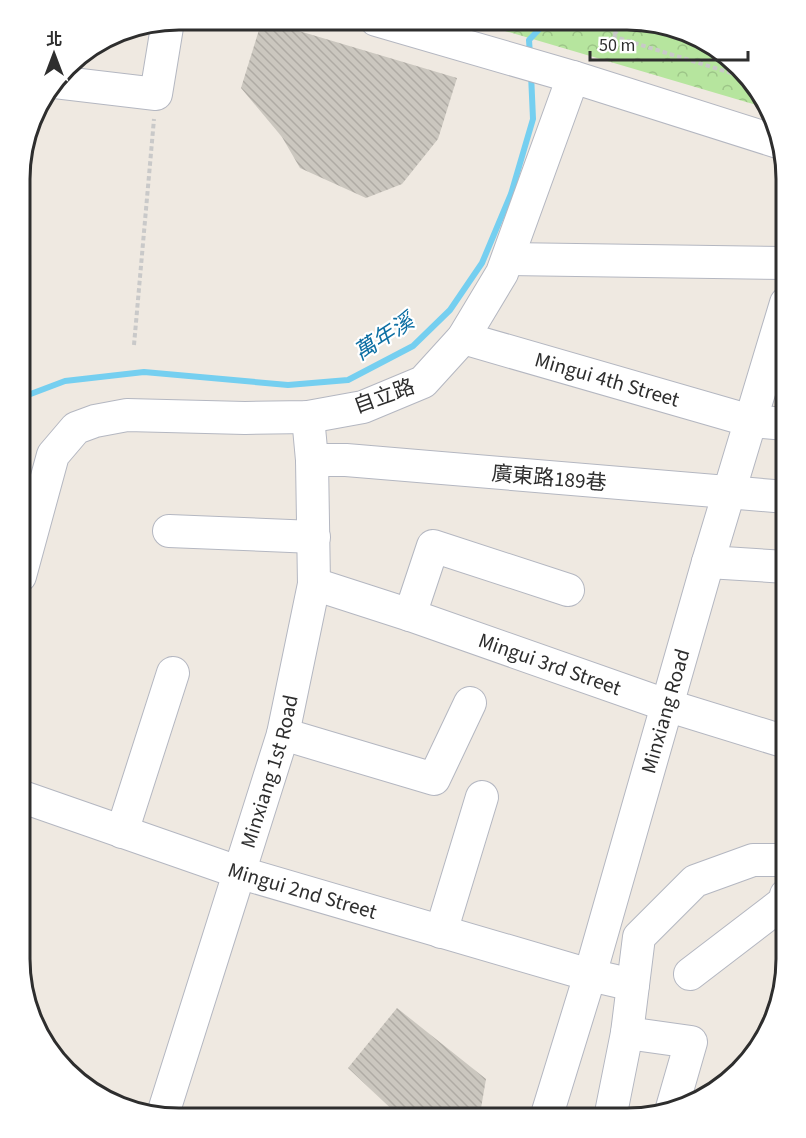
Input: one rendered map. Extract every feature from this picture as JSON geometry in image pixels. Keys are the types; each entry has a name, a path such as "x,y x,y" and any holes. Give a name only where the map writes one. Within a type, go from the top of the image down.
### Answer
{"street":[{"path":"447,30 468,33 573,77 770,140"},
{"path":"72,84 156,94 166,31"},
{"name":"自立路","path":"30,539 53,455 76,428 95,421 127,415 308,417 363,407 423,382 463,338 502,273 573,77"},
{"path":"508,259 776,263"},
{"name":"Minxiang Road","path":"549,1108 776,337"},
{"name":"Mingui 4th Street","path":"463,338 751,422 776,423"},
{"name":"Minxiang 1st Road","path":"165,1107 283,734 314,584 312,459 308,417"},
{"name":"廣東路189巷","path":"312,459 776,497"},
{"path":"169,531 314,537"},
{"path":"410,615 433,546 568,590"},
{"path":"708,562 776,566"},
{"name":"Mingui 3rd Street","path":"314,584 410,615 666,705 776,739"},
{"path":"122,832 173,673"},
{"path":"283,734 434,779 470,703"},
{"path":"441,932 482,797"},
{"name":"Mingui 2nd Street","path":"30,800 238,872 590,975 633,985"},
{"path":"612,1108 627,1033 639,937 695,881 753,860 776,860"},
{"path":"690,974 776,908"},
{"path":"627,1033 691,1042 674,1100"}],"path":[{"path":"618,30 612,36 731,73"},
{"path":"134,345 156,94"}],"green space":[{"path":"502,30 627,30 646,31 675,38 693,45 725,67 739,81 756,105"}],"building":[{"path":"259,30 296,30 457,78 438,139 402,184 366,198 300,168 282,137 241,88"},
{"path":"397,1008 486,1079 481,1108 390,1108 348,1068"}],"waterway":[{"name":"萬年溪","path":"530,55 529,40 538,30"},
{"name":"萬年溪","path":"30,394 65,381 144,372 288,385 348,380 413,346 450,310 482,263 511,194 533,119 531,74"}]}
